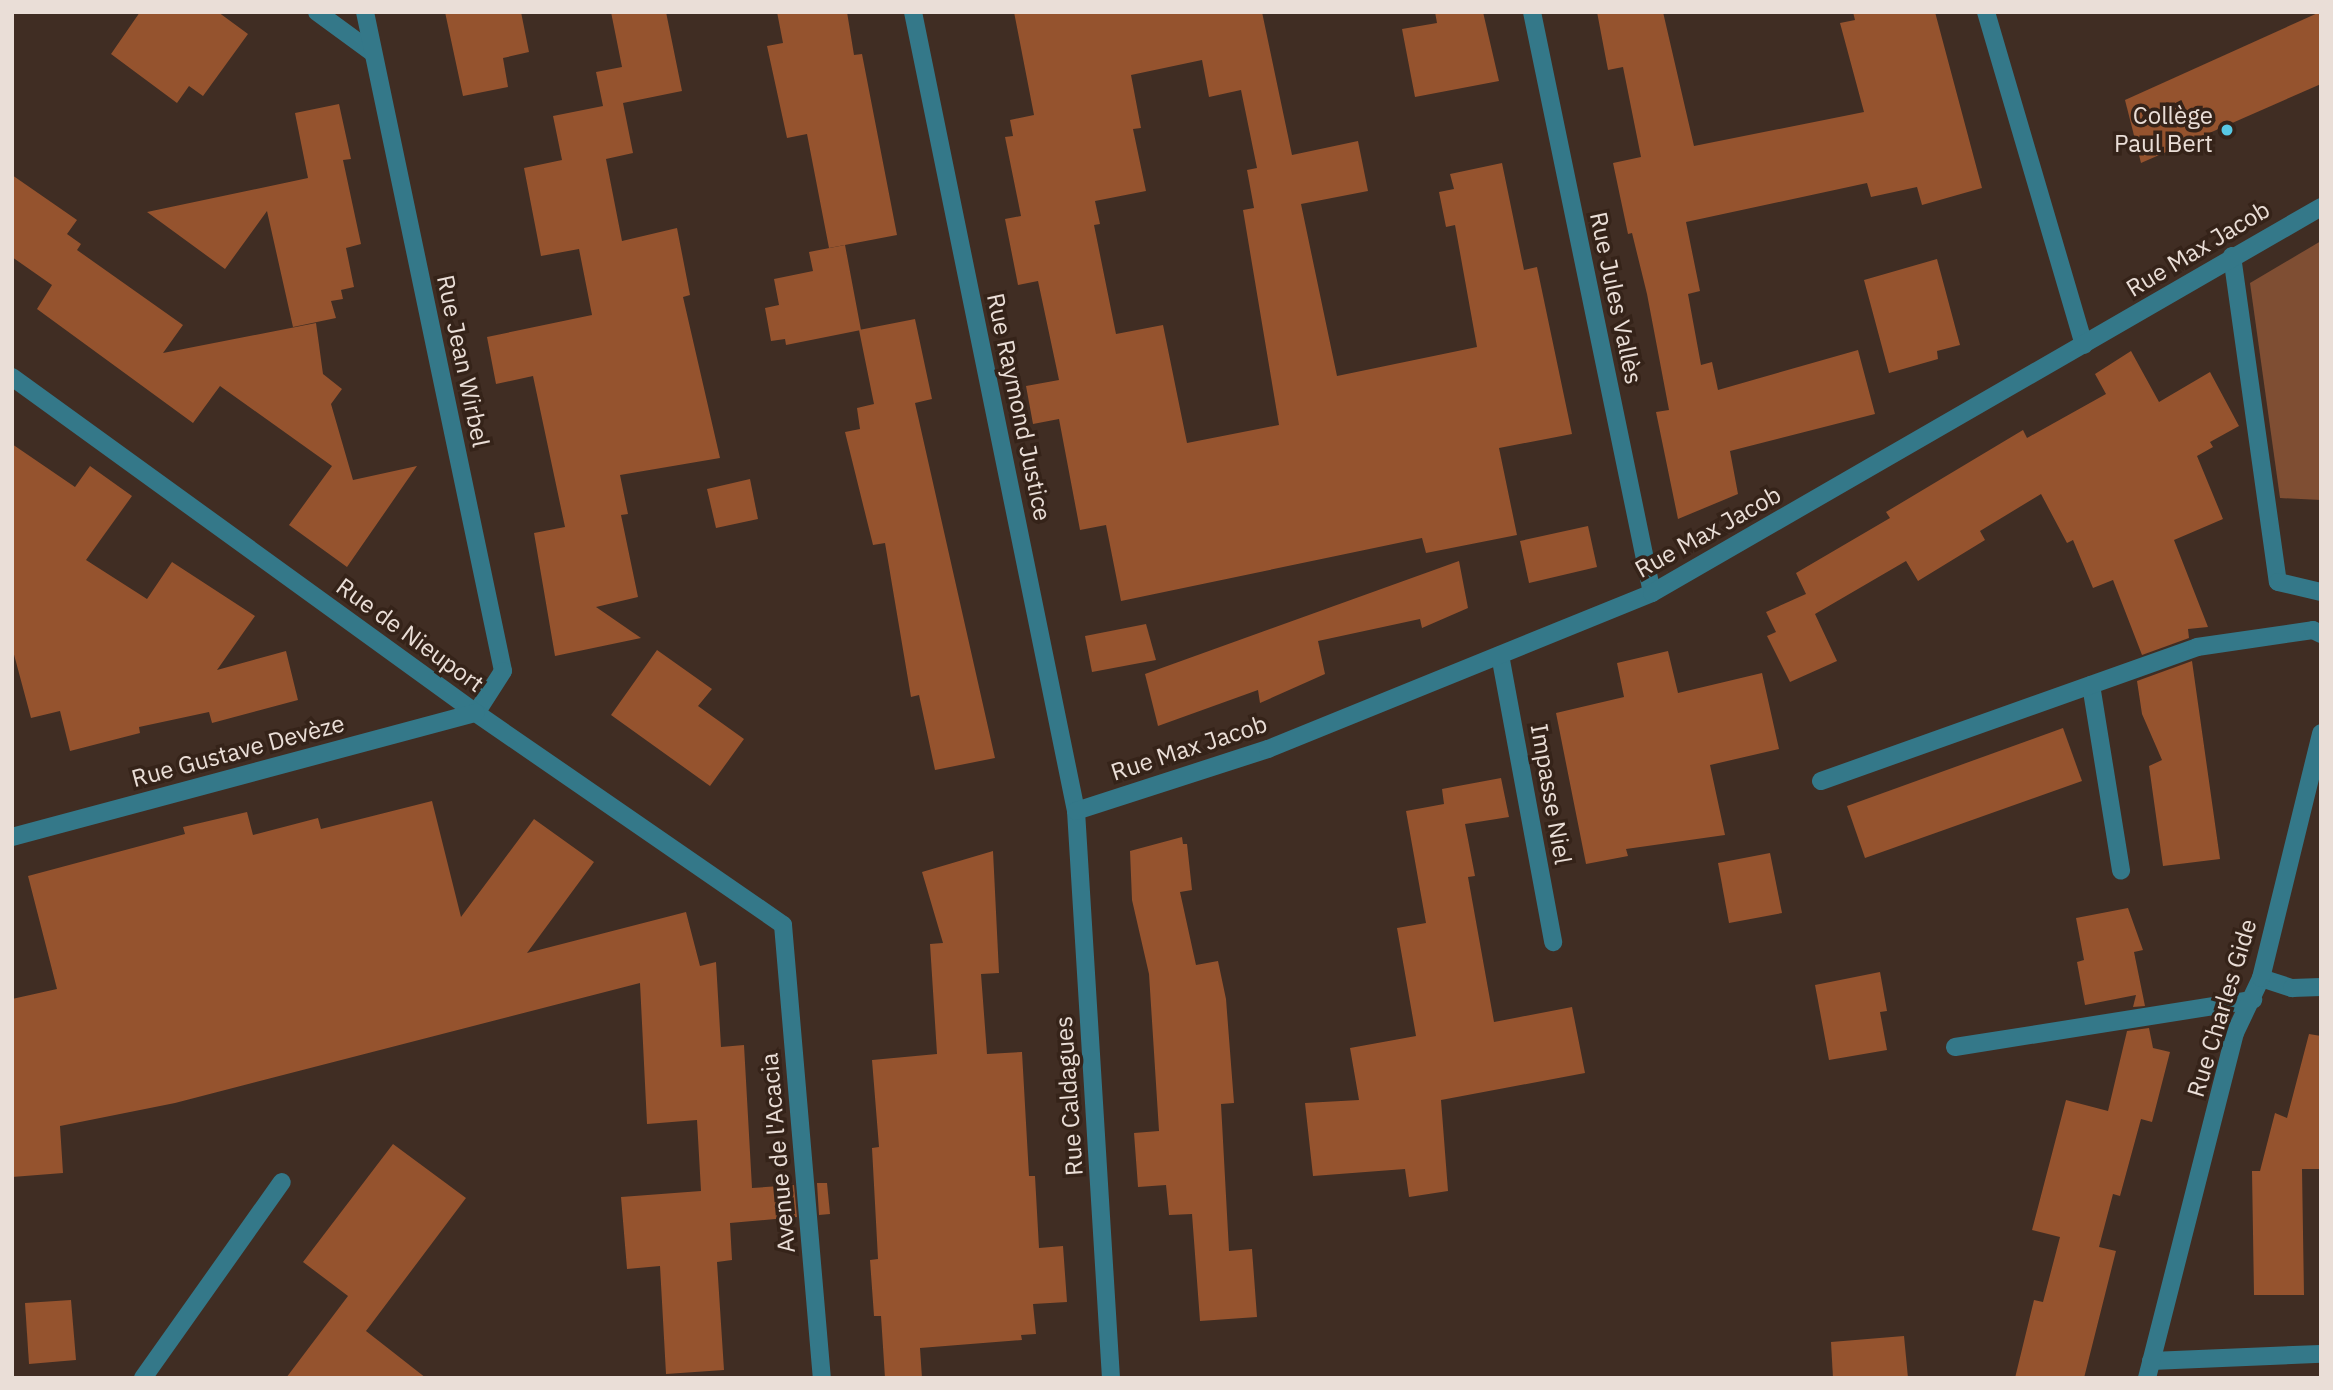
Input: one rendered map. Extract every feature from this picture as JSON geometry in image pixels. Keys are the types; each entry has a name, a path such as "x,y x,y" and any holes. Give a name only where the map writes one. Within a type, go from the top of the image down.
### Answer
{"street":[{"path":"317,12 373,52"},
{"name":"Rue Jean Wirbel","path":"365,12 503,671 476,713"},
{"name":"Rue Raymond Justice","path":"913,12 1076,811"},
{"name":"Rue Jules Vallès","path":"1532,12 1651,593"},
{"path":"1986,12 2084,345"},
{"name":"Rue Max Jacob","path":"1076,811 1268,749 1651,593 2321,207"},
{"path":"2232,256 2278,582 2321,592"},
{"name":"Rue de Nieuport","path":"12,377 476,713 783,925"},
{"path":"1821,781 2197,647 2313,630 2321,634"},
{"name":"Impasse Niel","path":"1500,655 1553,942"},
{"path":"2091,685 2121,871"},
{"name":"Rue Gustave Devèze","path":"12,837 476,713"},
{"name":"Rue Charles Gide","path":"2149,1369 2235,1033 2253,1000 2261,978 2321,733"},
{"name":"Rue Caldagues","path":"1076,811 1111,1378"},
{"name":"Avenue de l'Acacia","path":"783,925 822,1378"},
{"path":"2261,978 2292,988 2321,987"},
{"path":"1955,1047 2253,1000"},
{"path":"143,1378 282,1182"},
{"path":"2149,1369 2321,1354"}],"shaded area":[{"path":"2321,241 2321,500 2280,498 2250,283"}],"building":[{"path":"140,12 218,12 248,34 203,96 189,86 177,103 111,54"},
{"path":"445,12 521,12 529,52 503,58 508,87 463,96"},
{"path":"611,12 666,12 682,91 623,103 633,153 606,159 622,241 677,228 690,295 683,297 720,458 620,475 628,514 621,515 638,597 596,607 641,638 555,656 534,533 565,527 533,376 496,384 487,337 592,315 579,249 541,256 524,168 562,160 553,116 603,106 596,72 622,67"},
{"path":"777,12 847,12 854,55 862,54 897,235 829,248 807,134 787,138 767,46 783,43"},
{"path":"1014,12 1262,12 1292,155 1358,141 1368,191 1301,204 1337,376 1477,347 1455,225 1446,227 1439,192 1454,189 1450,174 1502,163 1524,270 1537,267 1572,434 1499,448 1517,535 1426,553 1422,538 1121,601 1106,525 1080,530 1059,419 1033,424 1026,386 1059,380 1038,281 1018,285 1005,219 1021,216 1005,137 1013,136 1010,120 1034,115","holes":["1202,60 1209,97 1241,90 1257,168 1247,170 1254,208 1243,210 1279,425 1187,443 1163,325 1116,334 1094,225 1100,224 1095,201 1146,191 1133,129 1141,128 1131,75"]},
{"path":"1435,12 1483,12 1499,81 1415,97 1402,29 1437,23"},
{"path":"1597,12 1663,12 1694,146 1864,112 1840,23 1855,20 1853,12 1935,12 1982,188 1922,205 1917,187 1871,197 1867,183 1686,222 1700,291 1688,294 1701,365 1712,362 1718,390 1858,350 1875,414 1730,451 1738,494 1678,519 1656,412 1669,410 1647,294 1632,233 1628,234 1613,163 1641,157 1623,67 1608,70"},
{"path":"2320,12 2321,84 2141,163 2125,100"},
{"path":"339,104 351,159 343,160 361,244 346,248 354,287 341,290 343,299 331,301 336,318 293,327 267,211 225,269 147,212 308,178 295,113"},
{"path":"12,175 77,220 67,234 81,244 77,250 183,325 163,353 316,323 323,374 342,389 331,404 353,480 417,466 347,567 289,525 332,466 220,386 193,423 37,309 52,285 12,257"},
{"path":"845,245 861,330 786,345 785,339 771,341 765,308 779,305 774,279 813,271 809,252"},
{"path":"1937,259 1960,345 1937,351 1938,359 1889,373 1864,280"},
{"path":"915,319 932,399 915,403 995,758 935,770 919,695 911,697 885,543 873,545 845,432 860,429 857,408 874,404 859,330"},
{"path":"2131,351 2159,402 2210,372 2239,426 2210,442 2213,447 2197,456 2223,519 2174,540 2208,627 2188,629 2189,638 2142,655 2113,580 2093,588 2073,540 2067,543 2041,494 1980,531 1985,540 1918,581 1906,561 1815,614 1837,661 1790,682 1767,636 1776,632 1766,612 1806,594 1796,573 1890,518 1886,512 2023,430 2027,438 2106,394 2095,374"},
{"path":"12,444 75,487 90,466 132,496 86,560 147,599 172,562 255,616 217,670 286,651 298,700 212,723 209,712 139,727 140,733 70,751 60,711 31,718 12,647"},
{"path":"750,479 758,519 716,528 707,489"},
{"path":"1588,526 1597,567 1529,583 1520,541"},
{"path":"1459,561 1468,608 1422,628 1420,619 1318,641 1325,674 1260,703 1258,690 1158,726 1145,674"},
{"path":"1146,624 1156,660 1092,672 1085,636"},
{"path":"657,650 712,689 698,706 744,739 710,786 611,715"},
{"path":"1668,651 1678,693 1762,673 1779,749 1710,765 1725,835 1626,849 1628,856 1586,864 1556,713 1624,697 1617,663"},
{"path":"2192,661 2220,859 2163,866 2149,766 2162,760 2142,714 2137,681"},
{"path":"2063,728 2082,781 1865,858 1847,806"},
{"path":"1501,778 1509,817 1465,824 1475,876 1468,877 1494,1022 1572,1007 1585,1073 1441,1100 1448,1191 1409,1197 1405,1169 1313,1176 1305,1103 1359,1100 1350,1048 1416,1036 1397,928 1426,923 1406,811 1444,804 1442,789"},
{"path":"432,801 461,917 534,819 594,862 527,953 686,912 700,966 716,962 721,1047 744,1045 752,1188 794,1185 797,1217 730,1223 732,1260 717,1262 724,1370 666,1374 660,1266 627,1269 621,1197 701,1191 697,1120 647,1124 640,983 175,1103 60,1126 63,1173 12,1177 12,999 57,989 28,876 185,834 183,827 247,812 253,835 318,818 321,829"},
{"path":"1182,837 1183,844 1187,844 1192,890 1180,892 1196,965 1218,961 1226,999 1234,1103 1221,1104 1229,1251 1252,1249 1257,1317 1200,1321 1192,1214 1169,1215 1166,1185 1138,1187 1134,1133 1159,1131 1149,974 1132,900 1130,851"},
{"path":"993,851 999,973 981,974 987,1054 1022,1052 1029,1176 1035,1176 1039,1248 1063,1246 1067,1302 1033,1304 1036,1334 1021,1335 1022,1340 920,1348 922,1378 885,1378 881,1316 874,1316 870,1260 878,1259 872,1148 879,1147 872,1060 937,1054 930,944 943,943 922,872"},
{"path":"1770,853 1782,913 1729,923 1718,863"},
{"path":"2128,908 2143,950 2134,952 2145,1006 2133,1007 2136,995 2085,1005 2077,962 2084,960 2076,918"},
{"path":"1880,972 1887,1011 1880,1012 1887,1050 1829,1060 1815,985"},
{"path":"2149,1028 2153,1048 2170,1052 2152,1122 2141,1119 2120,1196 2113,1194 2099,1247 2116,1251 2084,1378 2015,1378 2034,1300 2043,1302 2060,1237 2032,1230 2066,1100 2108,1111 2127,1031"},
{"path":"2309,1034 2321,1036 2321,1169 2302,1169 2304,1295 2254,1295 2252,1171 2260,1171 2275,1113 2287,1118"},
{"path":"393,1144 466,1198 366,1331 426,1378 286,1378 348,1296 303,1262"},
{"path":"817,1183 827,1183 830,1214 819,1215"},
{"path":"71,1300 76,1360 29,1364 25,1303"},
{"path":"1904,1336 1908,1378 1833,1378 1831,1342"}],"place":[{"name":"Collège Paul Bert","path":"2227,130"}]}
